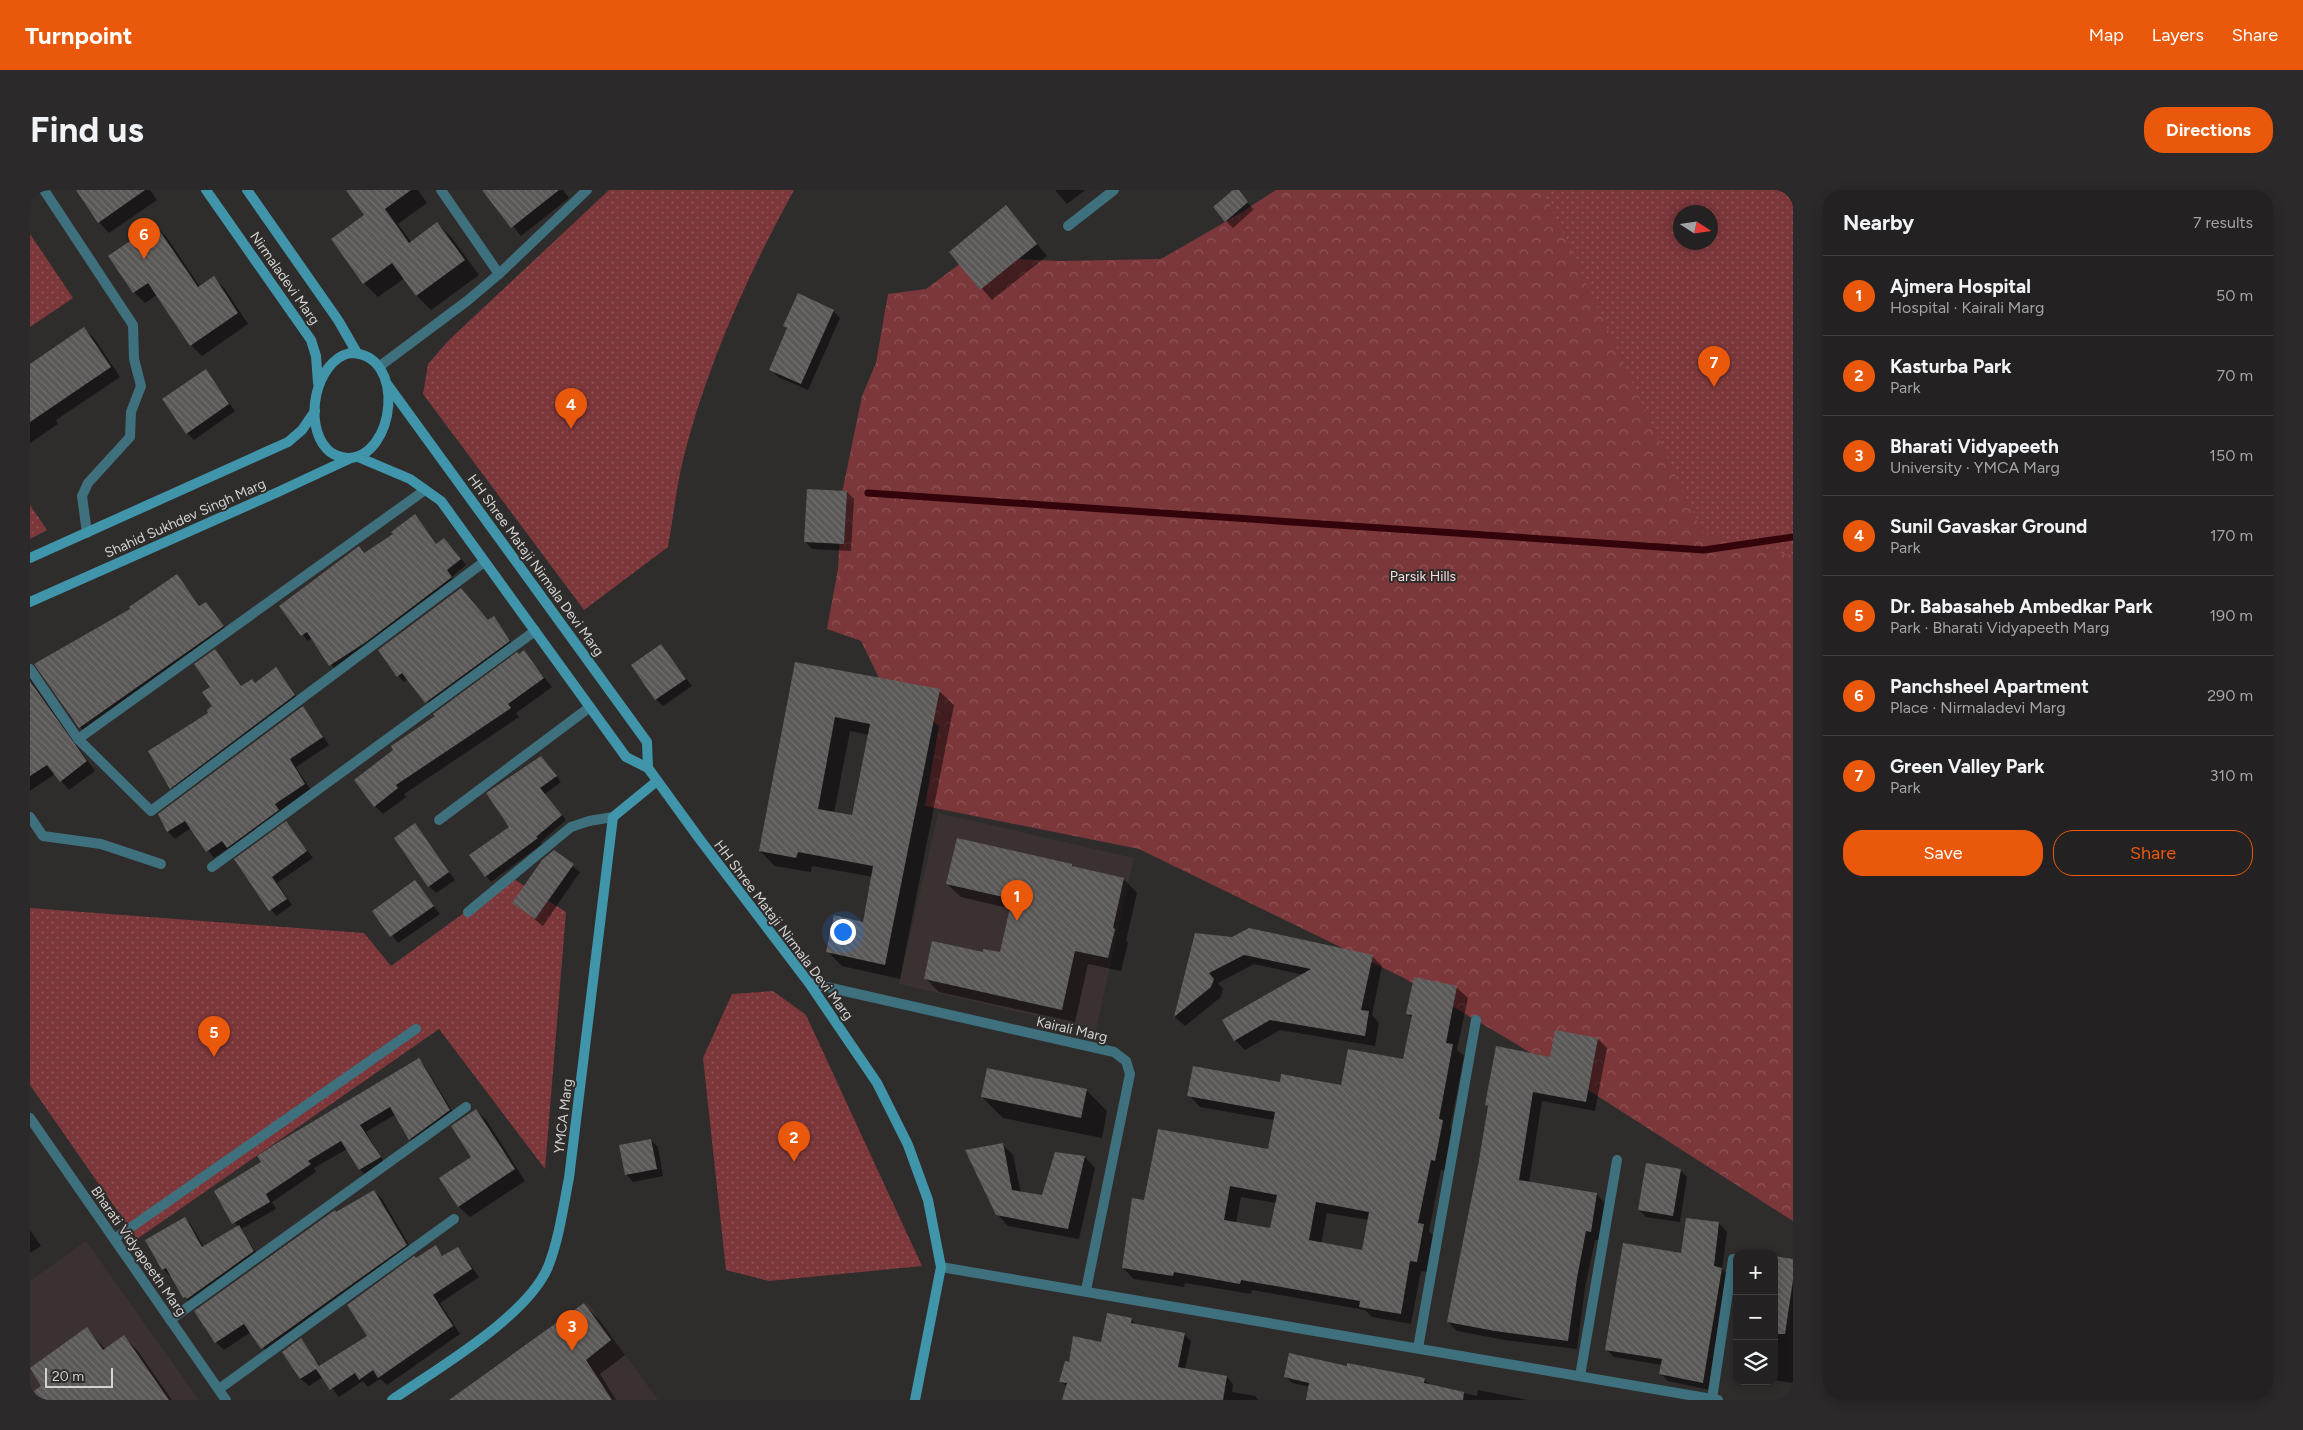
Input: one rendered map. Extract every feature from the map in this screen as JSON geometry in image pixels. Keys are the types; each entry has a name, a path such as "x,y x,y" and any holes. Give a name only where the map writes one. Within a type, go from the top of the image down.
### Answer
{"main road":[{"name":"Nirmaladevi Marg","path":"206,190 311,340 318,372 318,391"},
{"name":"Nirmaladevi Marg","path":"246,190 338,320 357,353"},
{"path":"357,353 370,357 380,366 387,384 388,412 382,431 365,454 354,457 337,456 325,447 317,430 315,411 318,391 325,373 338,358 357,353"},
{"name":"HH Shree Mataji Nirmala Devi Marg","path":"387,384 647,742 648,768"},
{"name":"Shahid Sukhdev Singh Marg","path":"30,558 288,442 302,430 315,411"},
{"name":"Shahid Sukhdev Singh Marg","path":"30,602 354,457"},
{"name":"HH Shree Mataji Nirmala Devi Marg","path":"354,457 410,479 441,501 626,757 648,768 701,841 810,983 877,1084 908,1145 928,1200 941,1267 916,1400"},
{"path":"613,817 658,781"},
{"name":"YMCA Marg","path":"392,1400 504,1321 528,1297 547,1269 558,1236 569,1178 613,817"}],"street":[{"path":"44,190 133,325 134,359 140,386 131,412 130,437 88,484 82,496 87,533"},
{"path":"441,190 499,274"},
{"path":"380,366 467,301 499,274 587,190"},
{"path":"1068,226 1114,190"},
{"path":"78,740 425,490"},
{"path":"30,669 78,740 151,810 484,562"},
{"path":"212,866 535,631"},
{"path":"439,820 590,707"},
{"path":"30,817 43,836 101,844 161,864"},
{"path":"468,912 571,827 589,821 613,817"},
{"name":"Kairali Marg","path":"810,983 1114,1052 1126,1060 1130,1074 1086,1290"},
{"path":"1418,1348 1476,1020"},
{"path":"114,1239 416,1030"},
{"path":"170,1320 466,1107"},
{"name":"Bharati Vidyapeeth Marg","path":"30,1118 226,1400"},
{"path":"1580,1376 1617,1160"},
{"path":"219,1390 454,1219"},
{"path":"941,1267 1086,1290 1715,1399 1733,1259"}],"shaded area":[{"path":"938,813 1134,858 1096,1030 899,984"},
{"path":"86,1241 199,1400 30,1400 30,1281"},
{"path":"588,1303 658,1400 455,1400"}],"green space":[{"path":"609,190 794,190 744,289 715,358 691,428 682,464 668,547 584,610 423,394 428,364 448,341"},
{"name":"Parsik Hills","path":"1276,190 1793,190 1793,1221 1513,1042 1404,978 1139,849 925,806 939,726 879,678 861,641 827,629 838,569 842,493 862,396 876,363 888,294 926,289 969,257 1060,261 1161,259 1239,214"},
{"path":"1543,190 1793,190 1793,556 1702,532"},
{"path":"30,234 73,298 30,327"},
{"path":"30,505 47,530 30,539"},
{"path":"512,878 566,912 545,1169 439,1029 137,1239 30,1085 30,908 364,933 391,966"},
{"path":"773,991 806,1015 922,1266 769,1281 726,1270 703,1058 732,994"}],"building":[{"path":"76,190 145,190 98,223"},
{"path":"346,190 411,190 385,209 409,243 437,222 465,260 416,296 392,263 363,284 331,239 364,215"},
{"path":"482,190 559,190 511,228"},
{"path":"1233,190 1239,190 1248,202 1225,222 1213,207"},
{"path":"1006,205 1037,244 980,290 949,252"},
{"path":"155,224 198,287 214,276 238,313 190,346 148,283 133,293 108,256"},
{"path":"798,293 834,310 801,384 769,370 787,328 783,326"},
{"path":"84,327 111,367 30,422 30,364"},
{"path":"206,369 229,404 186,434 162,399"},
{"path":"807,489 847,491 844,544 804,542"},
{"path":"415,514 436,544 444,538 461,559 447,570 452,577 366,642 329,666 307,632 301,636 279,606 359,546 364,553 393,534 391,532"},
{"path":"177,574 199,606 206,602 224,626 79,728 34,664 130,609 129,607"},
{"path":"461,588 488,620 494,616 510,641 425,703 402,673 397,677 378,650"},
{"path":"661,644 686,679 655,700 631,665"},
{"path":"215,649 241,686 252,679 255,683 276,667 295,695 170,789 148,751 208,713 207,710 212,706 202,692 210,687 194,664"},
{"path":"524,650 544,678 508,704 511,708 396,785 398,788 374,807 354,780 393,750 391,746 435,716 433,714 517,652 519,654"},
{"path":"795,662 940,689 885,965 826,952 834,915 863,922 873,866 798,852 796,858 759,851","holes":["835,717 870,724 852,815 818,809"]},
{"path":"30,681 87,761 60,782 47,765 30,776"},
{"path":"303,706 323,737 290,759 305,784 275,804 279,810 227,848 222,841 206,852 185,821 167,832 158,814"},
{"path":"541,756 557,776 540,788 562,815 536,837 538,838 485,877 469,855 509,827 486,793"},
{"path":"286,821 307,851 272,877 287,899 269,911 234,859"},
{"path":"415,823 449,872 428,887 394,838"},
{"path":"957,838 1072,864 1072,866 1124,878 1108,958 1075,951 1062,1010 924,979 932,941 983,952 983,949 1000,952 1012,899 946,884"},
{"path":"554,850 574,864 535,919 512,903 542,860"},
{"path":"415,880 434,906 390,937 372,911"},
{"path":"1249,928 1373,955 1361,1010 1369,1011 1365,1036 1270,1020 1234,1041 1222,1020 1311,969 1244,955 1209,973 1214,979 1211,987 1174,1017 1195,933 1232,937"},
{"path":"1414,977 1457,986 1446,1043 1453,1044 1439,1119 1443,1120 1435,1161 1431,1160 1418,1223 1424,1224 1417,1262 1410,1261 1401,1314 1359,1307 1360,1301 1241,1280 1240,1284 1174,1272 1173,1276 1122,1268 1132,1198 1144,1200 1158,1129 1268,1149 1275,1112 1187,1096 1193,1066 1280,1082 1281,1074 1341,1085 1348,1049 1403,1059 1412,1015 1406,1014","holes":["1230,1186 1277,1195 1270,1228 1224,1220","1316,1202 1369,1212 1362,1250 1309,1240"]},
{"path":"1555,1030 1598,1038 1586,1102 1533,1092 1519,1180 1597,1193 1591,1232 1586,1231 1568,1341 1447,1322 1479,1160 1488,1106 1485,1105 1496,1046 1550,1057"},
{"path":"419,1058 450,1110 409,1140 390,1107 360,1125 381,1157 359,1170 341,1141 308,1161 311,1164 266,1194 270,1202 232,1224 214,1191 261,1162 257,1156 277,1143"},
{"path":"987,1068 1087,1089 1081,1118 981,1097"},
{"path":"476,1109 515,1169 458,1207 439,1178 471,1157 451,1126"},
{"path":"651,1139 657,1169 625,1175 619,1145"},
{"path":"1003,1143 1012,1190 1042,1195 1055,1152 1085,1156 1068,1229 996,1215 965,1150"},
{"path":"1646,1163 1681,1169 1673,1216 1638,1210"},
{"path":"374,1190 407,1245 261,1349 244,1324 215,1343 194,1311 335,1210 336,1212"},
{"path":"185,1217 202,1247 239,1225 254,1251 187,1299 183,1298 166,1268 162,1270 145,1240"},
{"path":"1686,1218 1719,1222 1714,1266 1722,1268 1703,1383 1659,1374 1662,1359 1605,1350 1623,1243 1681,1253"},
{"path":"436,1245 442,1256 458,1247 472,1269 433,1295 453,1326 378,1378 373,1370 359,1380 355,1373 330,1390 316,1369 300,1379 282,1352 301,1338 319,1366 367,1336 347,1305 414,1256 416,1258"},
{"path":"1778,1257 1793,1259 1793,1280 1785,1334 1778,1334"},
{"path":"584,1303 611,1340 586,1360 612,1400 449,1400"},
{"path":"1107,1313 1132,1318 1131,1323 1185,1333 1178,1367 1227,1376 1223,1400 1062,1400 1067,1383 1059,1382 1065,1361 1069,1362 1073,1336 1101,1342"},
{"path":"87,1327 103,1350 124,1335 169,1400 30,1400 30,1394 41,1386 30,1368"},
{"path":"1289,1353 1347,1366 1347,1363 1425,1378 1424,1383 1464,1392 1463,1400 1306,1400 1309,1383 1284,1377"}],"waterway":[{"path":"868,493 1704,550 1793,537"}],"place":[{"name":"Panchsheel Apartment","path":"144,259"},
{"name":"Green Valley Park","path":"1714,387"},
{"name":"Sunil Gavaskar Ground","path":"571,429"},
{"name":"Ajmera Hospital","path":"1017,921"},
{"name":"Dr. Babasaheb Ambedkar Park","path":"214,1057"},
{"name":"Kasturba Park","path":"794,1162"},
{"name":"Bharati Vidyapeeth","path":"572,1351"}]}
